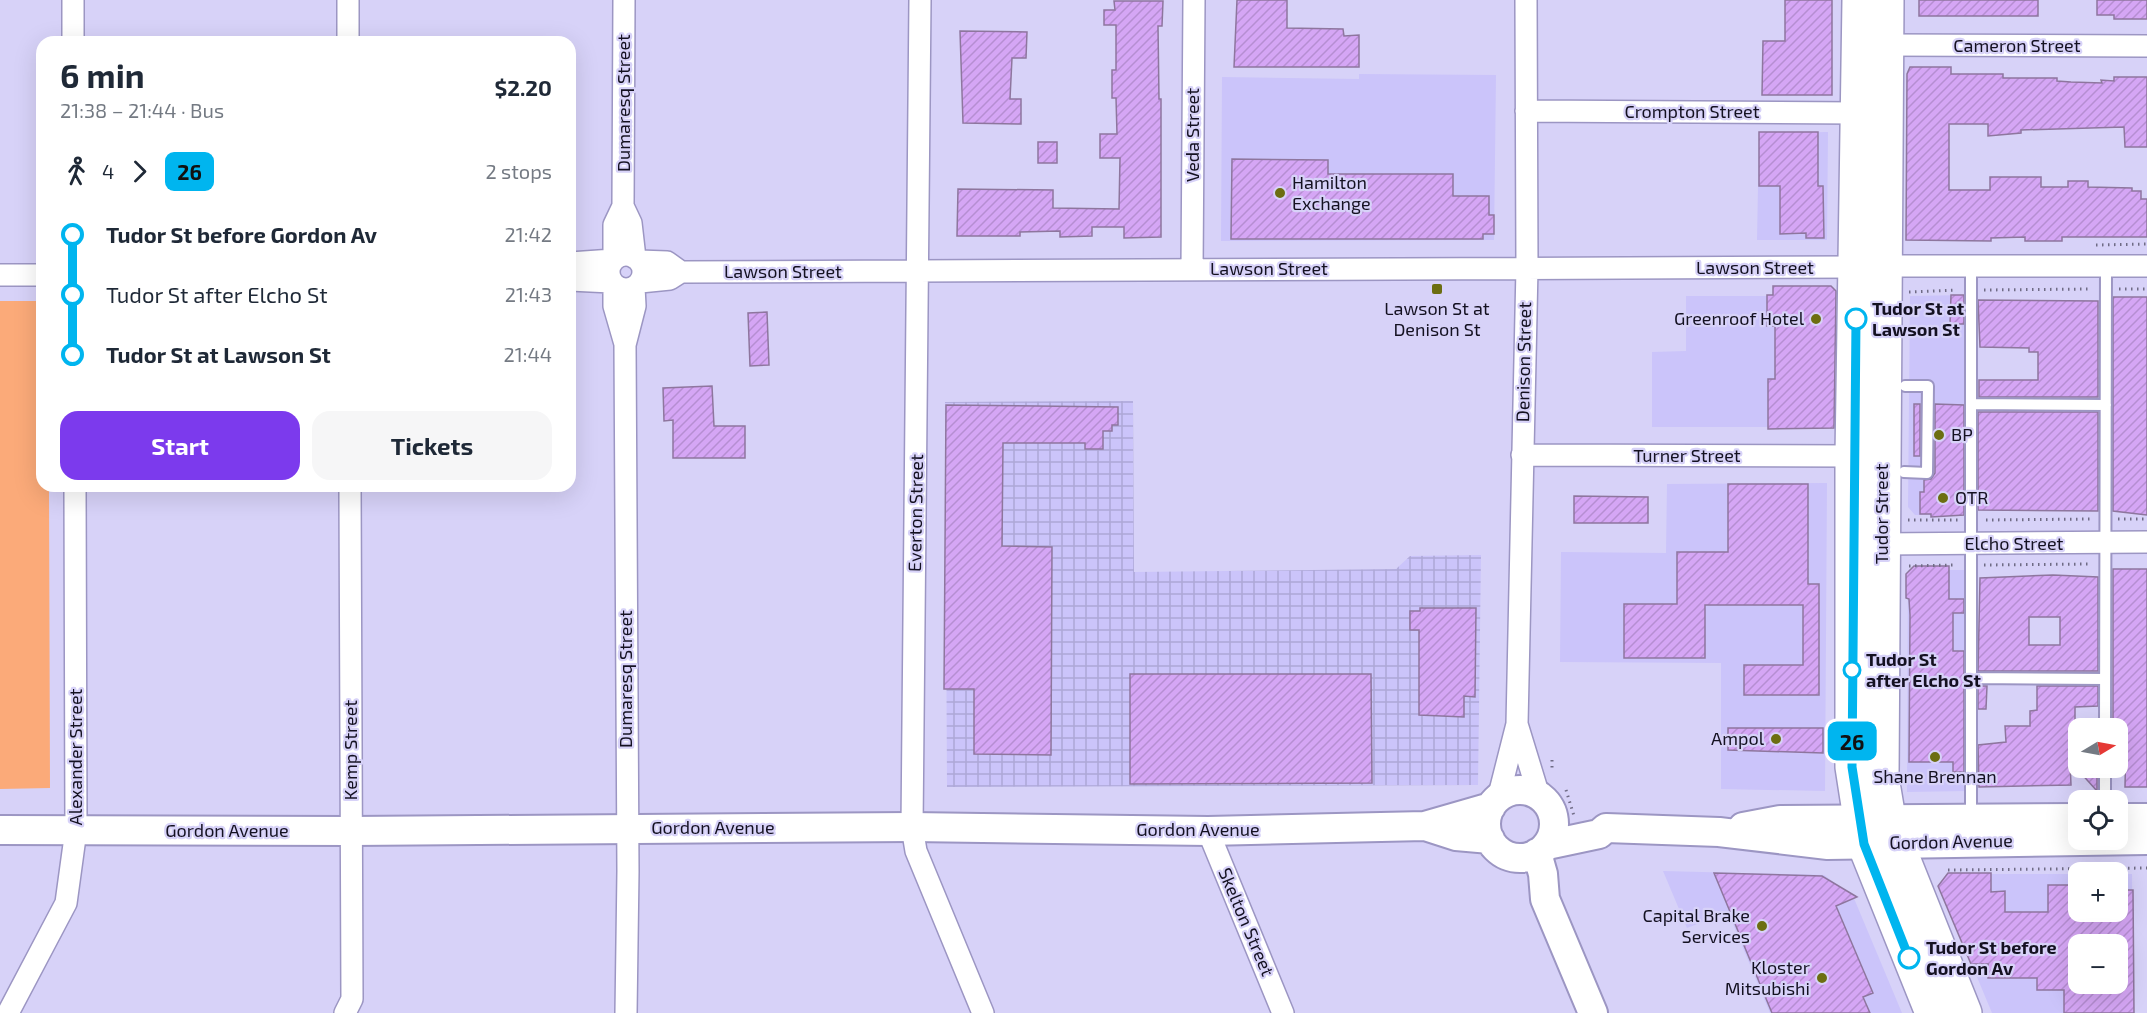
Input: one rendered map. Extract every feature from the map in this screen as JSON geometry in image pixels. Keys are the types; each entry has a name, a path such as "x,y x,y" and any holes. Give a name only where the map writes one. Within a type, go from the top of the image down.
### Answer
{"main road":[{"name":"Tudor Street","path":"1859,0 1857,113 1871,267 1881,544 1882,777 1877,831 1932,1013"},
{"name":"Tudor Street","path":"1887,0 1887,45 1871,267 1852,456 1852,767 1877,831 1965,1013"},
{"path":"1515,790 1527,791 1546,805 1553,831 1532,852 1499,850 1490,839 1486,823 1494,803 1515,790"},
{"name":"Gordon Avenue","path":"0,830 352,831 912,827 1208,831 1425,826 1494,803"},
{"name":"Gordon Avenue","path":"1546,805 1596,818 1606,828"},
{"name":"Gordon Avenue","path":"1877,831 1971,818 2068,818"},
{"path":"2128,818 2147,818"},
{"name":"Gordon Avenue","path":"1532,852 1599,834 1606,828 1719,832 1780,820 1877,831 2147,840"},
{"name":"Gordon Avenue","path":"1425,826 1456,836 1490,839"},
{"path":"1532,852 1543,874 1545,899 1593,1013"}],"street":[{"path":"73,0 73,36"},
{"path":"348,0 348,36"},
{"name":"Dumaresq Street","path":"613,260 614,225 623,206 624,0"},
{"name":"Everton Street","path":"920,0 912,827 916,851 983,1013"},
{"name":"Veda Street","path":"1192,270 1194,0"},
{"name":"Denison Street","path":"1494,803 1516,724 1527,268 1526,0"},
{"name":"Cameron Street","path":"1887,45 2147,46"},
{"name":"Crompton Street","path":"1526,111 1857,113"},
{"name":"Dumaresq Street","path":"623,206 631,223 637,259"},
{"path":"576,263 613,260 624,255 637,259 643,272 625,284 608,270 613,260"},
{"name":"Lawson Street","path":"637,259 667,262 681,272"},
{"name":"Lawson Street","path":"576,280 625,284 670,279 681,272 2147,266"},
{"path":"0,275 36,275"},
{"name":"Dumaresq Street","path":"625,284 635,306 625,345 626,1013"},
{"name":"Turner Street","path":"1522,455 1852,456"},
{"name":"Alexander Street","path":"8,1013 66,903 76,830 75,492"},
{"name":"Kemp Street","path":"345,1013 352,999 350,492"},
{"name":"Elcho Street","path":"1881,544 1971,544 2105,553 2147,542"},
{"name":"Denison Street","path":"1516,724 1546,805"},
{"name":"Skelton Street","path":"1208,831 1283,1013"}],"lane":[{"path":"1971,266 1971,818"},
{"path":"2105,718 2106,267"},
{"path":"1904,472 1927,473 1928,386 1905,386"},
{"path":"1972,404 2106,405"},
{"path":"1971,678 2105,679"}],"path":[{"path":"1908,293 1911,290 2147,289"},
{"path":"1903,520 2147,519"},
{"path":"1902,569 1906,566 1971,565 2105,553"},
{"path":"1948,870 2147,868"}],"shaded area":[{"path":"1359,74 1496,75 1494,240 1221,241 1222,77 1359,79"},
{"path":"1828,132 1827,240 1757,240 1759,133"},
{"path":"1969,295 1968,514 1915,515 1908,507 1910,296"},
{"path":"1686,296 1828,296 1827,427 1652,427 1652,352 1686,351"},
{"path":"0,301 36,301 36,492 49,492 50,788 0,789"},
{"path":"1133,401 1134,572 1396,569 1410,556 1481,555 1478,785 947,787 945,402"},
{"path":"1827,483 1825,791 1721,789 1721,663 1560,662 1561,552 1666,553 1667,484"},
{"path":"1908,570 1968,570 1967,791 1907,792"},
{"name":"Kloster Mitsubishi","path":"1663,871 1824,875 1853,896 1902,1013 1770,1013 1728,912 1687,928"},
{"path":"1947,874 2068,874 2068,922 2128,922 2128,874 2132,874 2133,1013 1992,1013 1939,886"}],"building":[{"path":"1237,0 1287,0 1287,28 1343,29 1344,36 1359,35 1359,67 1234,67"},
{"path":"1785,0 1832,0 1832,95 1762,95 1763,41 1785,41"},
{"path":"1919,0 2038,0 2038,16 1919,16"},
{"path":"2097,0 2147,0 2147,19 2114,19 2114,15 2097,15"},
{"path":"1114,1 1163,1 1162,26 1158,26 1159,99 1161,99 1161,237 1124,238 1124,227 1092,227 1092,236 1060,237 1060,231 1020,232 1020,236 957,236 958,189 1053,190 1053,208 1119,209 1120,158 1100,158 1100,134 1117,134 1116,98 1112,98 1112,70 1116,70 1116,25 1104,25 1104,10 1115,10"},
{"path":"960,31 1027,32 1026,58 1012,58 1010,99 1021,99 1021,124 963,123"},
{"path":"1910,67 1951,67 1951,74 2003,74 2003,78 2057,78 2057,81 2071,82 2102,83 2101,80 2114,81 2114,77 2147,77 2147,147 2125,147 2124,127 2021,130 2021,133 1988,136 1988,124 1949,124 1949,190 1990,190 1990,177 2041,177 2041,187 2068,187 2068,181 2088,181 2088,187 2132,188 2132,191 2141,191 2141,199 2147,199 2147,237 2062,237 2062,241 2025,241 2025,237 1991,238 1991,241 1906,240 1907,74"},
{"path":"1759,132 1818,132 1818,186 1823,186 1824,238 1806,238 1806,233 1780,234 1780,186 1759,186"},
{"path":"1038,142 1057,142 1057,163 1038,163"},
{"path":"1232,159 1328,160 1328,174 1453,174 1453,196 1489,196 1489,215 1494,215 1494,234 1483,234 1483,239 1231,239"},
{"path":"1773,286 1831,286 1836,291 1834,428 1768,429 1768,379 1775,379 1775,326 1767,326 1767,295 1773,295"},
{"path":"1951,295 1964,295 1964,324 1950,324"},
{"path":"2113,297 2147,297 2147,515 2113,511"},
{"path":"1978,300 2098,301 2098,397 1979,397 1979,380 2038,380 2038,352 2029,352 2029,348 1980,347"},
{"path":"767,312 769,365 750,366 748,313"},
{"path":"712,386 714,426 745,426 745,458 673,458 673,420 664,421 663,388"},
{"path":"1914,404 1920,404 1920,456 1914,456"},
{"path":"1935,404 1964,405 1964,515 1931,517 1931,514 1920,514 1920,492 1924,492 1924,480 1931,479 1935,473"},
{"path":"946,405 1118,407 1118,425 1112,425 1112,431 1103,431 1103,449 1085,449 1085,443 1003,443 1002,546 1052,547 1051,755 974,754 974,689 944,689"},
{"path":"1978,412 2098,412 2098,511 1978,510"},
{"path":"1728,484 1808,484 1808,584 1819,584 1819,695 1744,695 1744,665 1803,665 1803,605 1705,605 1705,658 1624,658 1624,604 1677,604 1677,552 1728,552"},
{"path":"1574,496 1648,497 1648,523 1574,523"},
{"path":"1914,566 1949,566 1949,599 1964,599 1964,613 1953,613 1953,651 1964,651 1964,772 1953,772 1953,762 1909,762 1910,615 1909,599 1906,598 1906,574"},
{"path":"2113,569 2147,569 2147,787 2125,787 2125,778 2128,778 2128,718 2113,718"},
{"path":"2053,575 2098,577 2098,671 1978,671 1980,578","holes":["2029,617 2060,617 2060,645 2029,645"]},
{"path":"1420,608 1476,608 1475,697 1464,696 1464,717 1419,715 1419,630 1410,630 1410,611 1420,611"},
{"path":"1130,674 1371,674 1372,783 1130,784"},
{"path":"1978,686 1987,686 1986,709 1978,709"},
{"path":"2037,686 2098,686 2098,706 2075,707 2075,718 2068,718 2068,778 2071,778 2071,785 1979,787 1978,745 2006,742 2005,726 2030,726 2030,711 2037,710"},
{"name":"Ampol","path":"1728,728 1823,728 1823,753 1728,750"},
{"path":"2085,778 2097,778 2096,790"},
{"name":"Kloster Mitsubishi","path":"1714,873 1822,876 1857,897 1836,906 1873,993 1863,997 1870,1013 1772,1013"},
{"path":"1948,873 1991,873 1991,892 2005,891 2005,912 2048,912 2048,885 2068,885 2068,922 2128,922 2128,890 2133,890 2134,1013 2064,1013 2064,990 2037,990 2037,978 1988,978 1988,964 1971,964 1938,886"}],"bus line":[{"name":"26","path":"1856,319 1852,456 1852,767 1864,844 1909,958"}],"place":[{"name":"Hamilton Exchange","path":"1280,193"},
{"name":"Lawson St at Denison St","path":"1437,289"},
{"name":"Greenroof Hotel","path":"1816,319"},
{"name":"Tudor St at Lawson St","path":"1856,319"},
{"name":"BP","path":"1939,435"},
{"name":"OTR","path":"1943,498"},
{"name":"Tudor St after Elcho St","path":"1852,670"},
{"name":"Ampol","path":"1776,739"},
{"name":"Shane Brennan","path":"1935,757"},
{"name":"Capital Brake Services","path":"1762,926"},
{"name":"Tudor St before Gordon Av","path":"1909,958"},
{"name":"Kloster Mitsubishi","path":"1822,978"}]}
